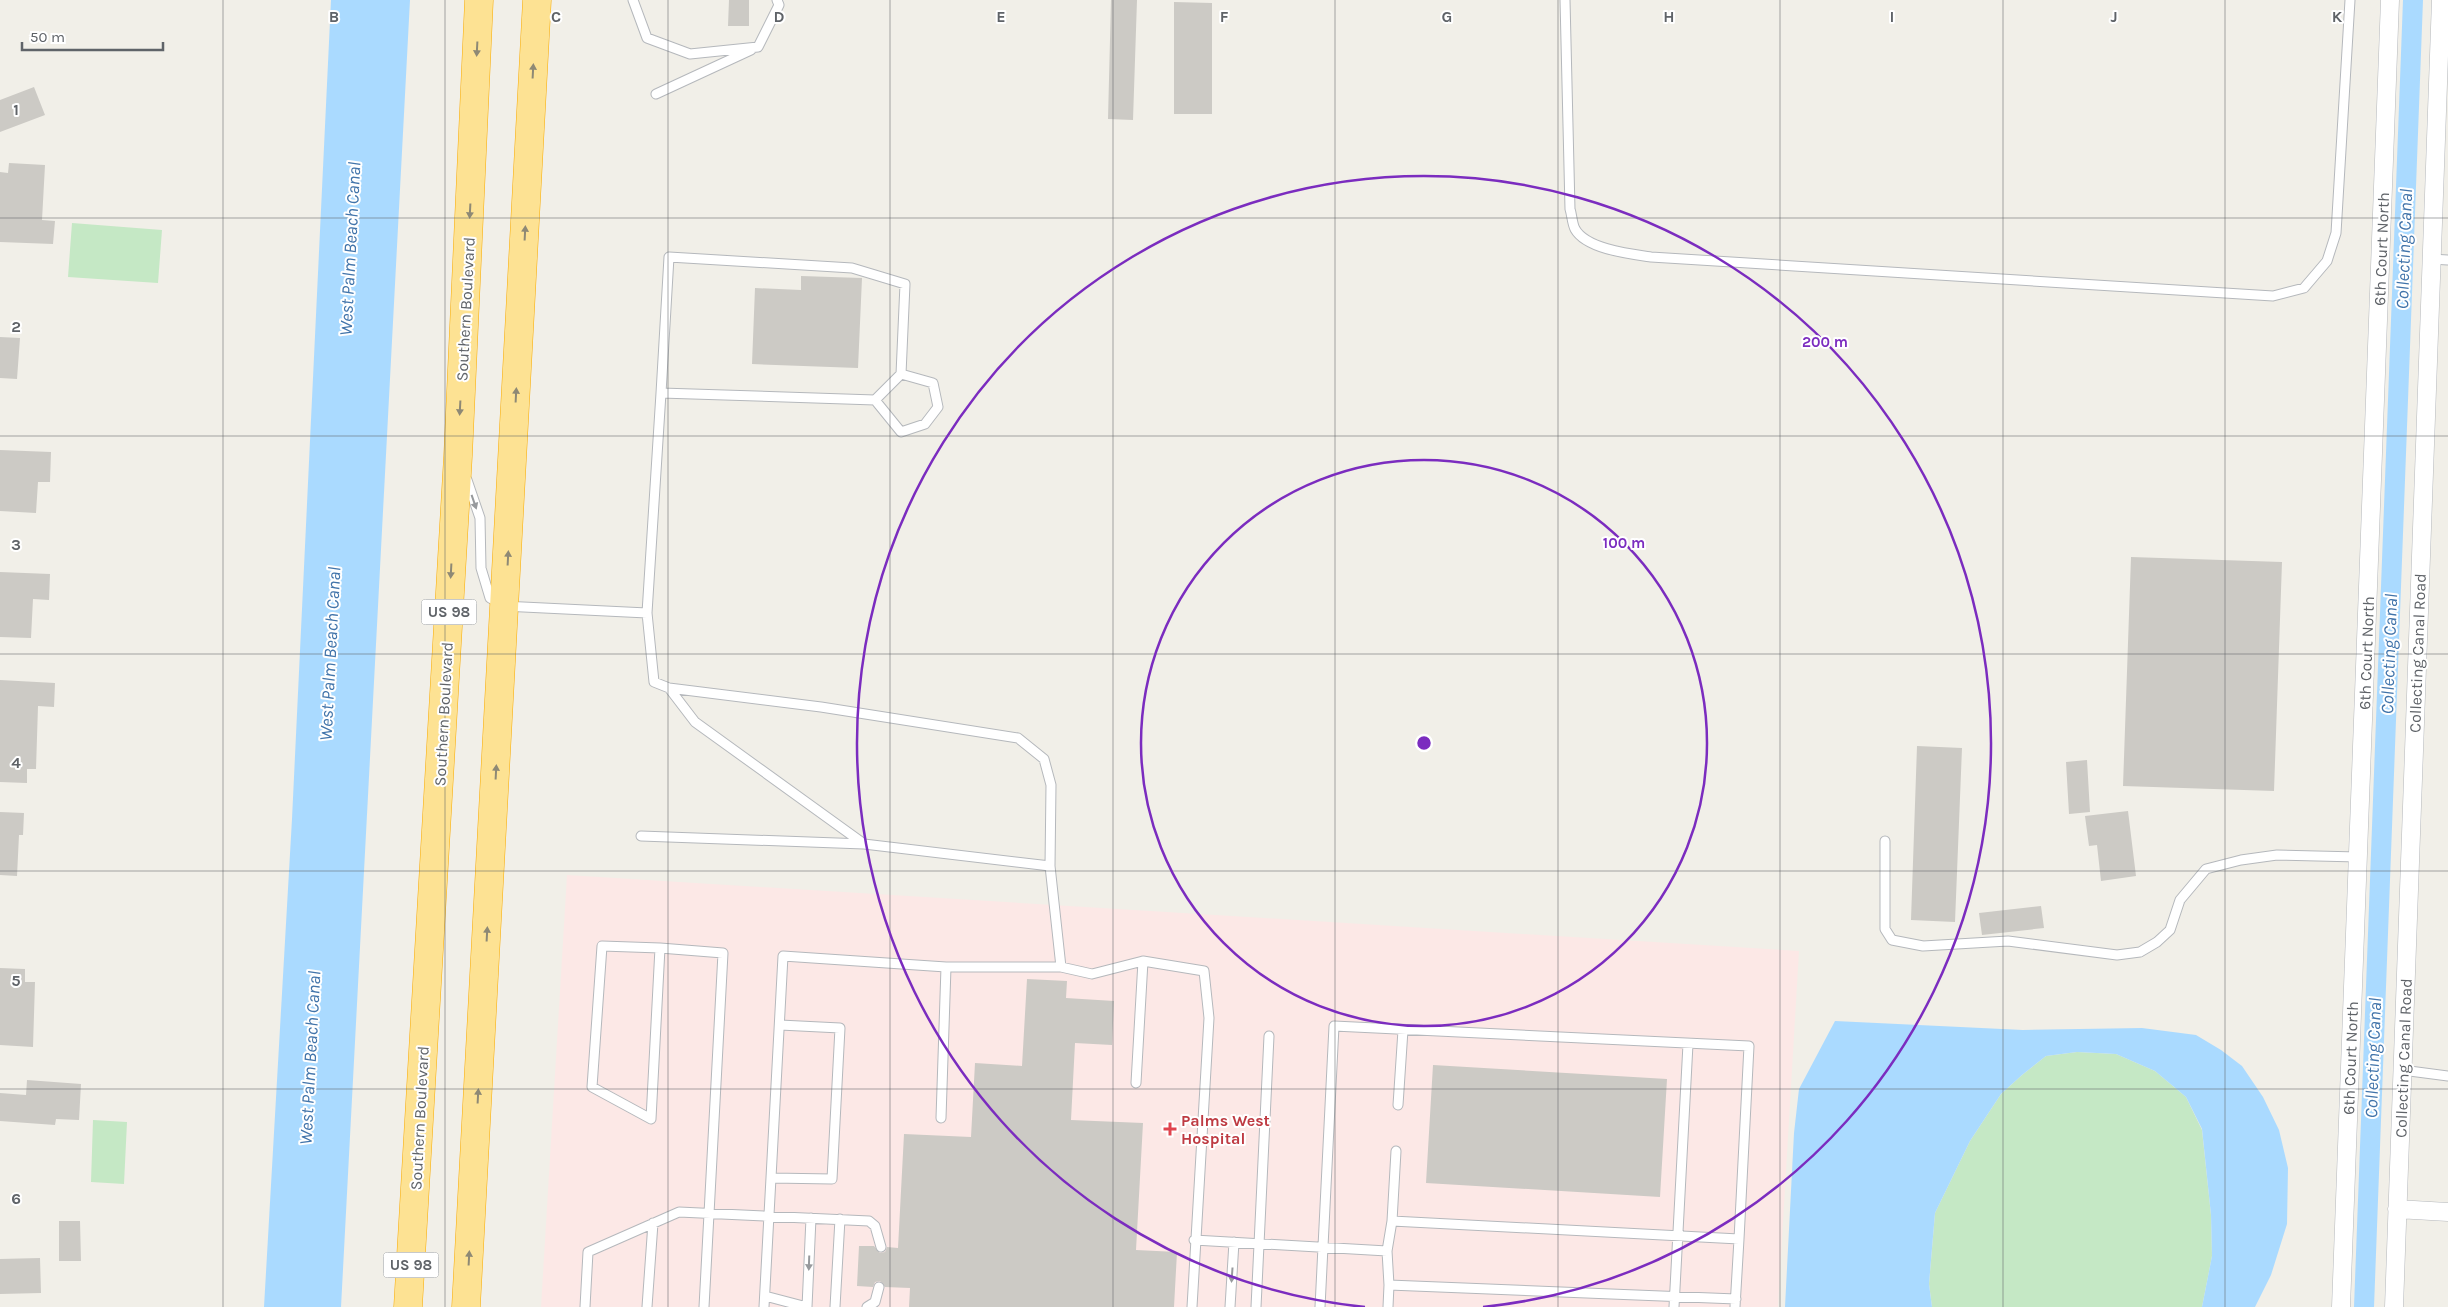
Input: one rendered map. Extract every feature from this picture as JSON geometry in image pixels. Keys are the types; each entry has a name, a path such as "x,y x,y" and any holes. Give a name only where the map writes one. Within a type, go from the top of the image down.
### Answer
{"highway":[{"name":"Southern Boulevard","path":"408,1307 458,456 479,0"},
{"path":"466,1307 537,0"}],"street":[{"name":"6th Court North","path":"2341,1307 2390,0"},
{"name":"Collecting Canal Road","path":"2394,1307 2402,1070 2440,260 2444,41 2441,0"},
{"path":"2397,1209 2448,1212"}],"lane":[{"path":"633,0 647,38 690,54 758,46"},
{"path":"656,94 758,46 779,5 777,0"},
{"path":"1565,0 1570,209 1575,229 1591,243 1618,252 1650,257 2273,296 2304,288 2327,261 2336,233 2350,0"},
{"path":"660,393 875,400 901,374 906,284 852,268 669,257 660,393 647,613 654,682 669,688 821,707 1018,738 1044,759 1051,784 1050,866 1061,967"},
{"path":"875,400 901,432 925,424 938,407 933,383 901,374"},
{"path":"458,456 480,518 481,568 490,598 505,606 647,613"},
{"path":"669,688 695,722 864,844"},
{"path":"640,836 864,844 1050,866"},
{"path":"1885,840 1885,928 1892,940 1923,946 2008,941 2117,955 2140,952 2157,942 2170,930 2180,900 2206,869 2241,860 2277,855 2358,857"},
{"path":"660,948 651,1119 592,1087 602,946 660,948 723,953 704,1307"},
{"path":"764,1307 783,956 946,967 1061,967 1092,974 1143,961 1204,971 1209,1018 1194,1240 1192,1307"},
{"path":"1136,1083 1143,961"},
{"path":"940,1118 946,967"},
{"path":"772,1178 832,1179 840,1028 780,1025"},
{"path":"1320,1307 1334,1026 1750,1046 1736,1303 1675,1296 1388,1286"},
{"path":"1398,1105 1403,1030"},
{"path":"1256,1307 1269,1036"},
{"path":"1674,1307 1688,1044"},
{"path":"2402,1070 2448,1076"},
{"path":"1388,1307 1387,1251 1392,1221 1396,1151"},
{"path":"585,1307 588,1252 679,1212 869,1220 875,1226 882,1247"},
{"path":"765,1296 807,1307 811,1218"},
{"path":"835,1307 840,1219"},
{"path":"1392,1221 1739,1238"},
{"path":"647,1307 653,1223"},
{"path":"1194,1240 1387,1251"},
{"path":"1230,1307 1234,1242"},
{"path":"867,1307 874,1302 879,1287"}],"shaded area":[{"name":"Palms West Hospital","path":"567,875 1799,951 1778,1307 541,1307"}],"green space":[{"path":"72,223 162,230 158,283 68,277"},
{"path":"2077,1052 2116,1054 2155,1071 2186,1097 2202,1130 2211,1215 2212,1256 2202,1307 1932,1307 1929,1284 1935,1213 1970,1141 2001,1094 2022,1075 2046,1056"},
{"path":"93,1120 127,1122 124,1184 91,1182"}],"water":[{"name":"West Palm Beach Canal","path":"331,0 410,0 341,1307 264,1307 292,819"},
{"path":"1835,1021 2023,1030 2142,1028 2196,1035 2221,1050 2242,1066 2263,1097 2279,1130 2288,1168 2287,1224 2271,1275 2255,1307 2202,1307 2212,1256 2211,1215 2202,1129 2186,1097 2155,1071 2116,1054 2077,1052 2046,1056 2022,1075 2001,1094 1970,1141 1935,1213 1929,1284 1932,1307 1785,1307 1794,1133 1799,1089"}],"building":[{"path":"729,0 749,0 749,26 728,26"},
{"path":"1111,0 1137,0 1133,120 1108,119"},
{"path":"1174,2 1212,3 1212,114 1174,114"},
{"path":"34,87 45,115 0,132 0,100"},
{"path":"9,163 45,165 42,220 55,221 53,244 0,242 0,172 8,173"},
{"path":"801,276 862,278 858,368 752,364 755,288 801,290"},
{"path":"0,337 20,338 17,379 0,378"},
{"path":"0,450 51,452 50,482 38,482 36,513 0,511"},
{"path":"2131,557 2282,562 2274,791 2123,786"},
{"path":"0,572 50,574 49,600 33,599 31,638 0,637"},
{"path":"0,680 55,683 54,707 38,706 36,769 27,769 27,783 0,782"},
{"path":"1917,746 1962,748 1955,922 1911,920"},
{"path":"2087,760 2090,812 2069,814 2066,762"},
{"path":"2128,811 2136,876 2101,881 2097,845 2089,846 2085,816"},
{"path":"0,812 24,813 23,835 19,835 17,876 0,875"},
{"path":"2041,906 2044,928 1982,935 1979,913"},
{"path":"0,968 25,969 25,982 35,982 33,1047 0,1045"},
{"name":"Palms West Hospital","path":"1027,979 1067,981 1066,998 1114,1001 1112,1045 1075,1043 1071,1120 1143,1123 1136,1250 1177,1252 1174,1307 909,1307 910,1288 885,1287 880,1281 875,1282 873,1287 857,1286 859,1246 874,1246 880,1253 885,1252 887,1247 898,1248 904,1134 971,1137 975,1063 1022,1066"},
{"path":"1433,1065 1667,1079 1660,1197 1426,1183"},
{"path":"27,1080 81,1084 79,1120 56,1119 55,1125 0,1121 0,1093 26,1095"},
{"path":"59,1221 80,1221 81,1261 59,1261"},
{"path":"40,1258 41,1293 0,1294 0,1259"}],"waterway":[{"name":"Collecting Canal","path":"2364,1307 2413,0"}],"place":[{"name":"Palms West Hospital","path":"1170,1129"}]}
